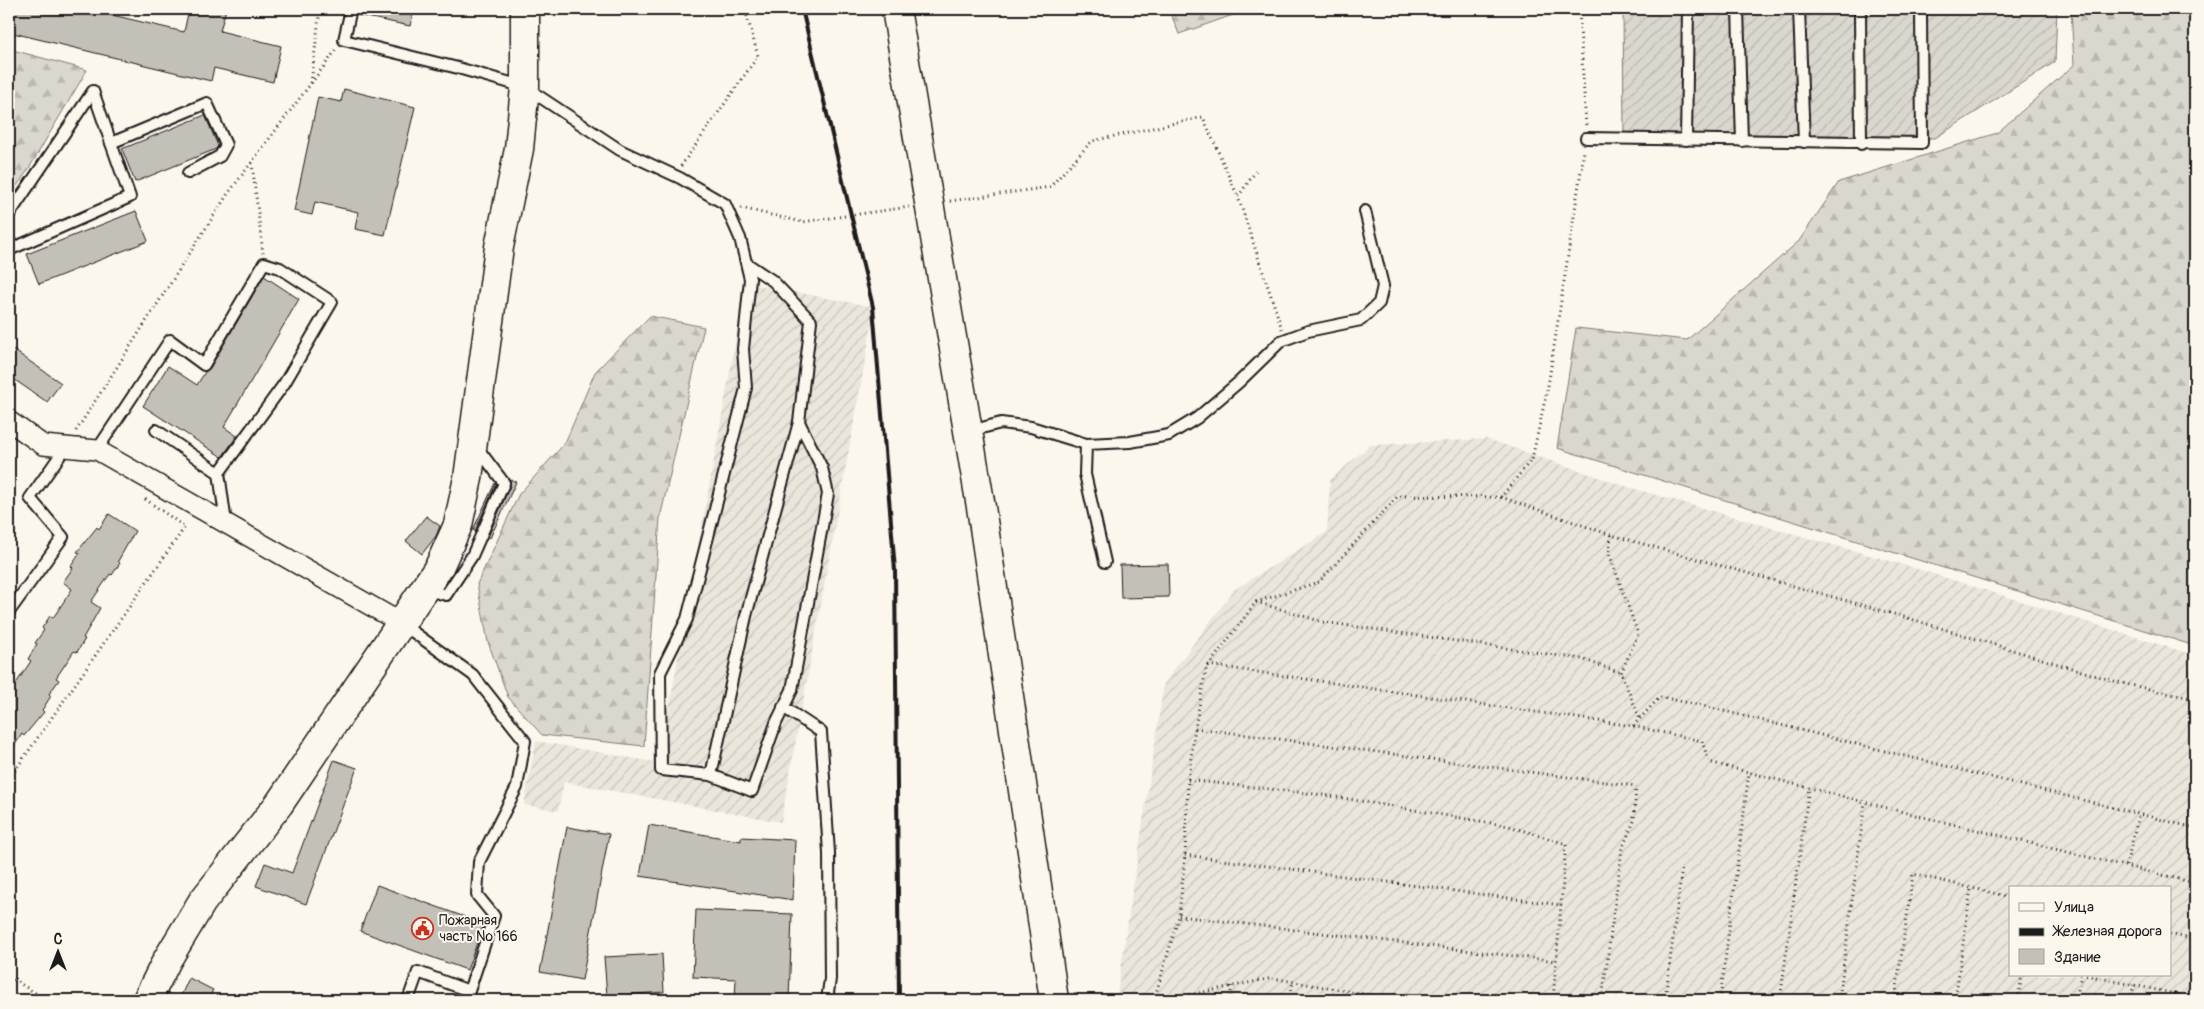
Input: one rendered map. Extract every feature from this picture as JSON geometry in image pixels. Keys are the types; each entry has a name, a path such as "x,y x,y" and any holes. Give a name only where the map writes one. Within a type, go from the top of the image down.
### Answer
{"street":[{"path":"147,1000 166,960 202,902 279,804 439,567 458,525 468,478 499,247 519,149 525,87 525,9"},
{"path":"896,9 969,431 1054,1000"},
{"path":"9,421 43,445 97,450 401,623"}],"lane":[{"path":"351,9 344,40 458,68 525,87 620,150 675,175 725,204 740,238 750,279 743,349 746,388 687,619 660,673 661,770 711,775 752,792 776,723 792,690 828,494 822,468 799,422"},
{"path":"1686,140 1688,9"},
{"path":"1738,9 1742,141"},
{"path":"1799,9 1804,142"},
{"path":"1860,9 1861,144"},
{"path":"1586,138 1861,144 1922,143 1921,9"},
{"path":"9,215 93,91 130,197 9,250"},
{"path":"111,143 207,103 226,145 220,156 188,173"},
{"path":"969,431 1001,423 1031,427 1086,444 1130,442 1169,435 1196,418 1239,382 1281,341 1308,331 1361,320 1379,303 1383,286 1366,211"},
{"path":"97,450 170,340 204,365 264,263 280,268 332,302 284,384 219,472 226,524"},
{"path":"711,775 746,616 799,422 811,321 773,281 746,264"},
{"path":"156,430 219,472"},
{"path":"423,590 446,595 472,556 504,483 473,442"},
{"path":"1086,444 1085,474 1105,562"},
{"path":"9,612 63,537 30,498 66,446"},
{"path":"401,623 473,675 525,741 516,787 479,862 477,896 494,916 469,991 418,972 408,1000"},
{"path":"783,707 821,732 829,853 830,979 827,1000"}],"path":[{"path":"311,84 320,9"},
{"path":"675,175 758,56 745,9"},
{"path":"1501,498 1532,459 1548,386 1586,138 1579,9"},
{"path":"66,446 227,195 344,40"},
{"path":"725,204 802,222 1050,187 1092,141 1203,117 1238,197 1286,339"},
{"path":"252,163 264,263"},
{"path":"1238,197 1256,170"},
{"path":"1154,1000 1179,916 1185,855 1188,780 1206,669 1256,602 1319,582 1398,496 1501,498 1611,534 1900,616 2117,682 2195,700"},
{"path":"9,779 186,527"},
{"path":"1611,534 1608,553 1638,634 1621,673 1640,719"},
{"path":"1256,602 1323,622 1582,659 1621,673"},
{"path":"1208,665 1633,726 1702,741 1709,762 2195,883"},
{"path":"1633,726 1660,697 1704,706 2195,828"},
{"path":"1195,728 1636,786 1634,821 1622,849 1602,1000"},
{"path":"1720,1000 1749,772"},
{"path":"1188,780 1324,795 1499,825 1566,844 1553,1000"},
{"path":"1780,1000 1809,787"},
{"path":"1839,1000 1866,802"},
{"path":"2126,866 2139,814"},
{"path":"1185,855 1561,905"},
{"path":"1665,1000 1682,868"},
{"path":"1895,1000 1913,874 2009,897"},
{"path":"1955,1000 1971,888"},
{"path":"1179,916 1556,961"},
{"path":"2172,934 2195,940"},
{"path":"2018,1000 2022,976"},
{"path":"2076,1000 2081,976"},
{"path":"2091,976 2195,998"},
{"path":"9,977 47,1000"},
{"path":"1165,1000 1272,978 1399,1000"},
{"path":"1290,1000 1293,982"},
{"path":"2130,1000 2134,985"},
{"path":"1231,986 1231,1000"},
{"path":"1351,1000 1352,992"}],"shaded area":[{"path":"746,283 875,307 781,822 564,782 558,811 524,805 536,741 659,763"},
{"path":"1487,439 1628,487 1908,566 2190,654 2195,653 2195,1000 1116,1000 1164,683 1234,590 1327,532 1330,480 1370,445"}],"green space":[{"path":"1169,9 1250,9 1179,34"},
{"path":"1623,9 2057,9 2055,62 1935,138 1624,137"},
{"path":"2071,9 2195,9 2195,646 1557,448 1576,328 1687,340 1799,241 1839,182 1997,133 2074,65"},
{"path":"9,49 87,70 28,170 9,197"},
{"path":"650,316 704,327 660,518 644,746 542,735 508,697 488,642 477,584 519,494 565,443 595,372"}],"building":[{"path":"12,9 87,9 184,32 189,9 226,9 220,31 281,46 273,82 214,68 211,81 9,32"},
{"path":"358,9 414,9 410,26 357,15"},
{"path":"344,89 415,107 385,235 355,229 358,212 315,202 312,215 294,211 318,97 341,102"},
{"path":"205,115 218,146 216,149 135,182 122,149"},
{"path":"136,211 148,241 39,284 27,254"},
{"path":"264,276 299,299 224,427 237,436 222,457 143,406 168,366 197,385 205,372 210,368"},
{"path":"9,347 61,383 47,402 9,376"},
{"path":"510,479 516,482 490,538 488,537 510,486"},
{"path":"496,484 475,531 473,530"},
{"path":"109,514 135,531 118,561 120,563 91,602 100,608 77,652 74,651 56,678 59,680 49,694 51,696 42,710 44,712 24,736 22,734 9,754 9,694 31,661 28,659 37,644 35,643 44,630 42,628 50,616 53,618 72,589 63,582 73,568 71,566 80,553 77,552 97,527 99,529"},
{"path":"426,516 440,526 436,536 422,554 406,541"},
{"path":"1168,564 1169,597 1121,598 1120,565"},
{"path":"334,760 357,768 306,904 256,886 265,863 292,873"},
{"path":"649,825 741,841 741,837 795,840 793,900 640,876"},
{"path":"567,827 609,834 582,980 540,972"},
{"name":"Пожарная часть № 166","path":"377,885 484,924 467,970 360,931"},
{"path":"696,910 792,914 789,1000 735,1000 736,979 693,977"},
{"path":"662,954 664,992 607,996 604,957"},
{"path":"189,978 213,990 208,1000 179,1000"}],"railway":[{"path":"802,9 873,307 895,570 899,1000"}],"place":[{"name":"Пожарная часть № 166","path":"423,928"}]}
